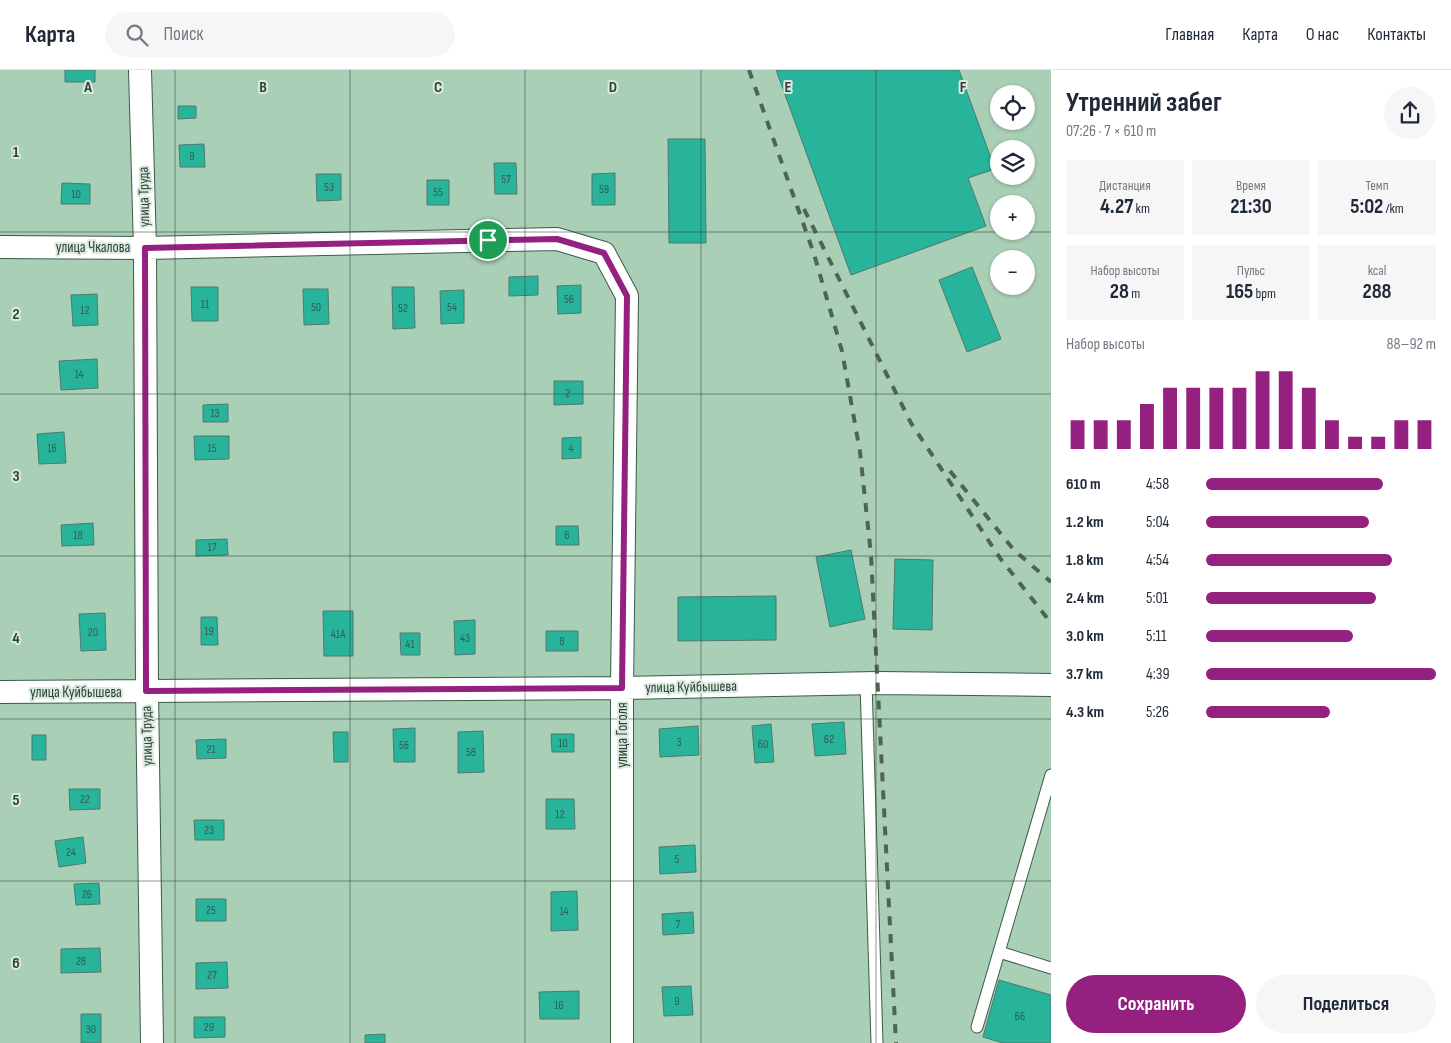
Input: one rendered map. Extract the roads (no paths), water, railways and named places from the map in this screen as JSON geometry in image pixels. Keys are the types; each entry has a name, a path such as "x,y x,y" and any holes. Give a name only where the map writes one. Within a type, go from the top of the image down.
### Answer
{"street":[{"name":"улица Труда","path":"140,70 145,248 146,691 152,1043"},
{"name":"улица Чкалова","path":"0,247 145,248 557,239 604,253"},
{"name":"улица Гоголя","path":"604,253 627,296 622,688 622,1043"},
{"name":"улица Куйбышева","path":"0,692 622,688 866,683 1051,685"}],"lane":[{"path":"866,683 877,1043"},
{"path":"977,1027 1051,775"},
{"path":"999,952 1051,968"}],"railway":[{"path":"749,70 814,254 842,351 860,452 871,555 896,1043"},
{"path":"804,209 911,423 1000,558 1051,623"},
{"path":"950,471 1014,550 1051,582"}]}
